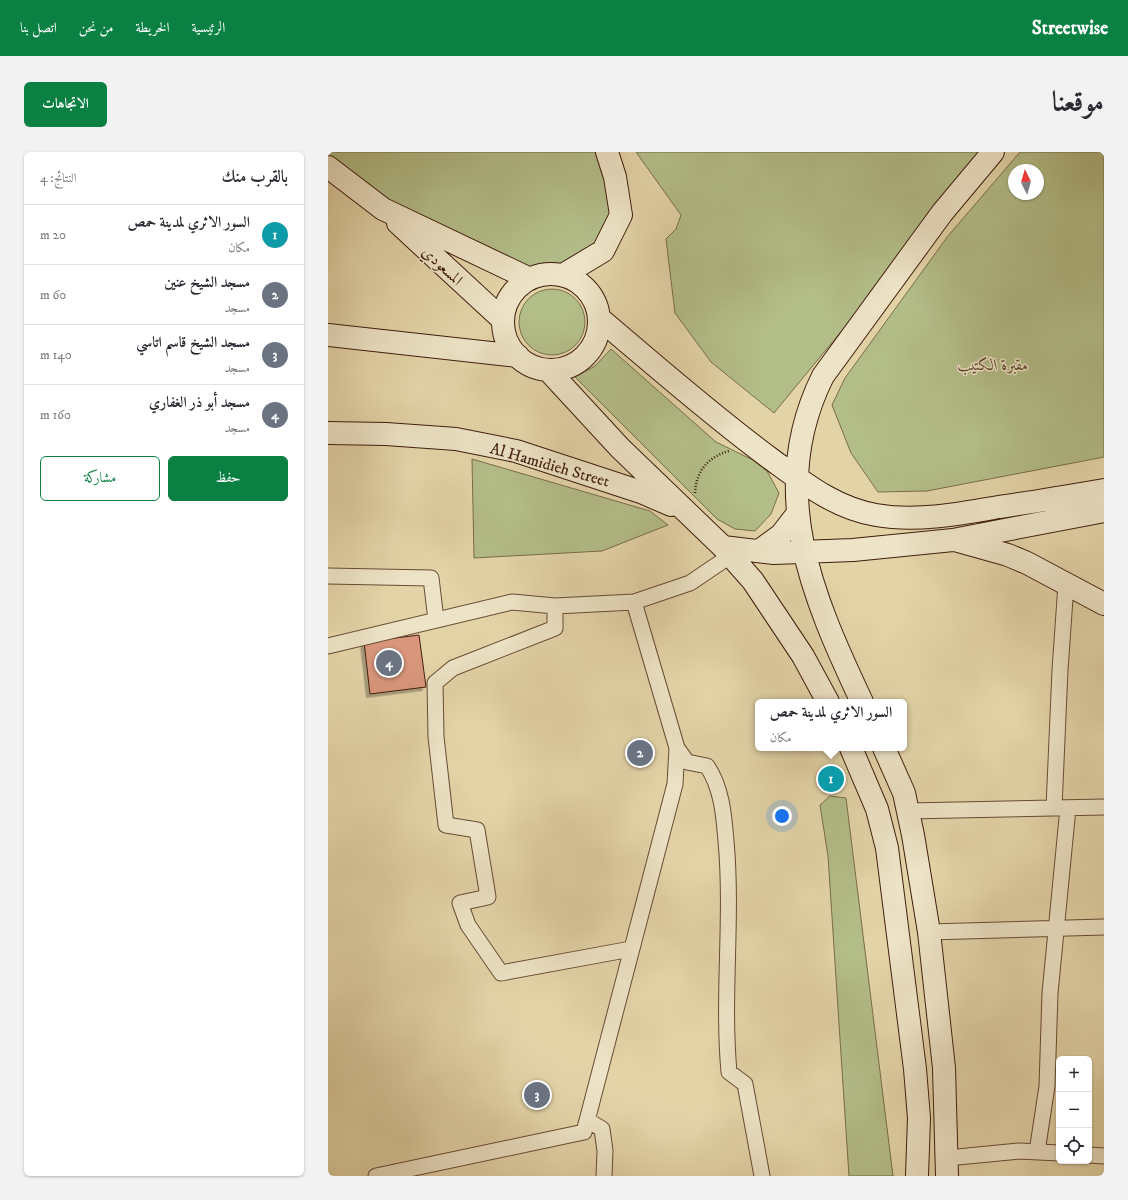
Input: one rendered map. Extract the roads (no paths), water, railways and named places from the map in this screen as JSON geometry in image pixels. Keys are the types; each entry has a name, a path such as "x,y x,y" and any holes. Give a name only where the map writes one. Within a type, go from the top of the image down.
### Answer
{"main road":[{"path":"563,275 603,251 621,216 615,177 607,152"},
{"path":"861,699 830,629 800,534 796,477 803,425 813,397 823,376 942,213 993,152"},
{"path":"328,166 383,209 530,278"},
{"name":"المسعودي","path":"383,209 503,320"},
{"path":"546,274 563,275 577,281 588,291 596,304 600,318 598,335 591,350 583,357 564,368 548,370 532,366 518,356 507,340 503,320 505,308 511,296 519,286 530,278 546,274"},
{"path":"600,318 723,423 757,449 833,502 854,510 876,516 928,518 963,514 1104,490"},
{"path":"328,335 518,356"},
{"path":"548,370 620,448 727,552 753,581 779,618 826,699"},
{"name":"Al Hamidieh Street","path":"328,433 386,434 456,439 516,451 664,500 692,518"},
{"path":"727,552 759,551 805,553 952,540 1104,511"},
{"path":"759,551 781,535 798,513"},
{"path":"952,540 1008,555 1027,563 1104,604"},
{"path":"852,751 877,809 887,848 915,1069 919,1118 917,1176"},
{"path":"885,751 904,793 929,932 944,1068 947,1167"}],"street":[{"path":"328,646 512,602 555,606 634,602 690,583 727,552"},
{"path":"328,576 431,578 436,620"},
{"path":"1038,1152 1047,1086 1050,992 1056,927 1061,808 1060,670 1066,584"},
{"path":"634,602 677,748 687,762 708,766 720,792 729,870 726,1038 729,1072 745,1084 762,1176"},
{"path":"555,606 555,628 453,668 435,683 436,737 446,825 477,830 488,897 460,903 468,925 501,973 631,949"},
{"path":"376,1176 584,1132 674,784 677,748"},
{"path":"908,811 1104,807"},
{"path":"929,932 1056,927 1104,927"},
{"path":"587,1120 602,1129 605,1151 604,1176"},
{"path":"947,1167 1019,1151 1056,1153"},
{"path":"1092,1155 1104,1156"}],"place":[{"name":"مسجد أبو ذر الغفاري","path":"389,663"},
{"name":"مسجد الشيخ عنين","path":"640,753"},
{"name":"السور الاثري لمدينة حمص","path":"831,779"},
{"name":"مسجد الشيخ قاسم اتاسي","path":"537,1095"}],"park label":[{"name":"مقبرة الكتيب","path":"993,364"}]}
